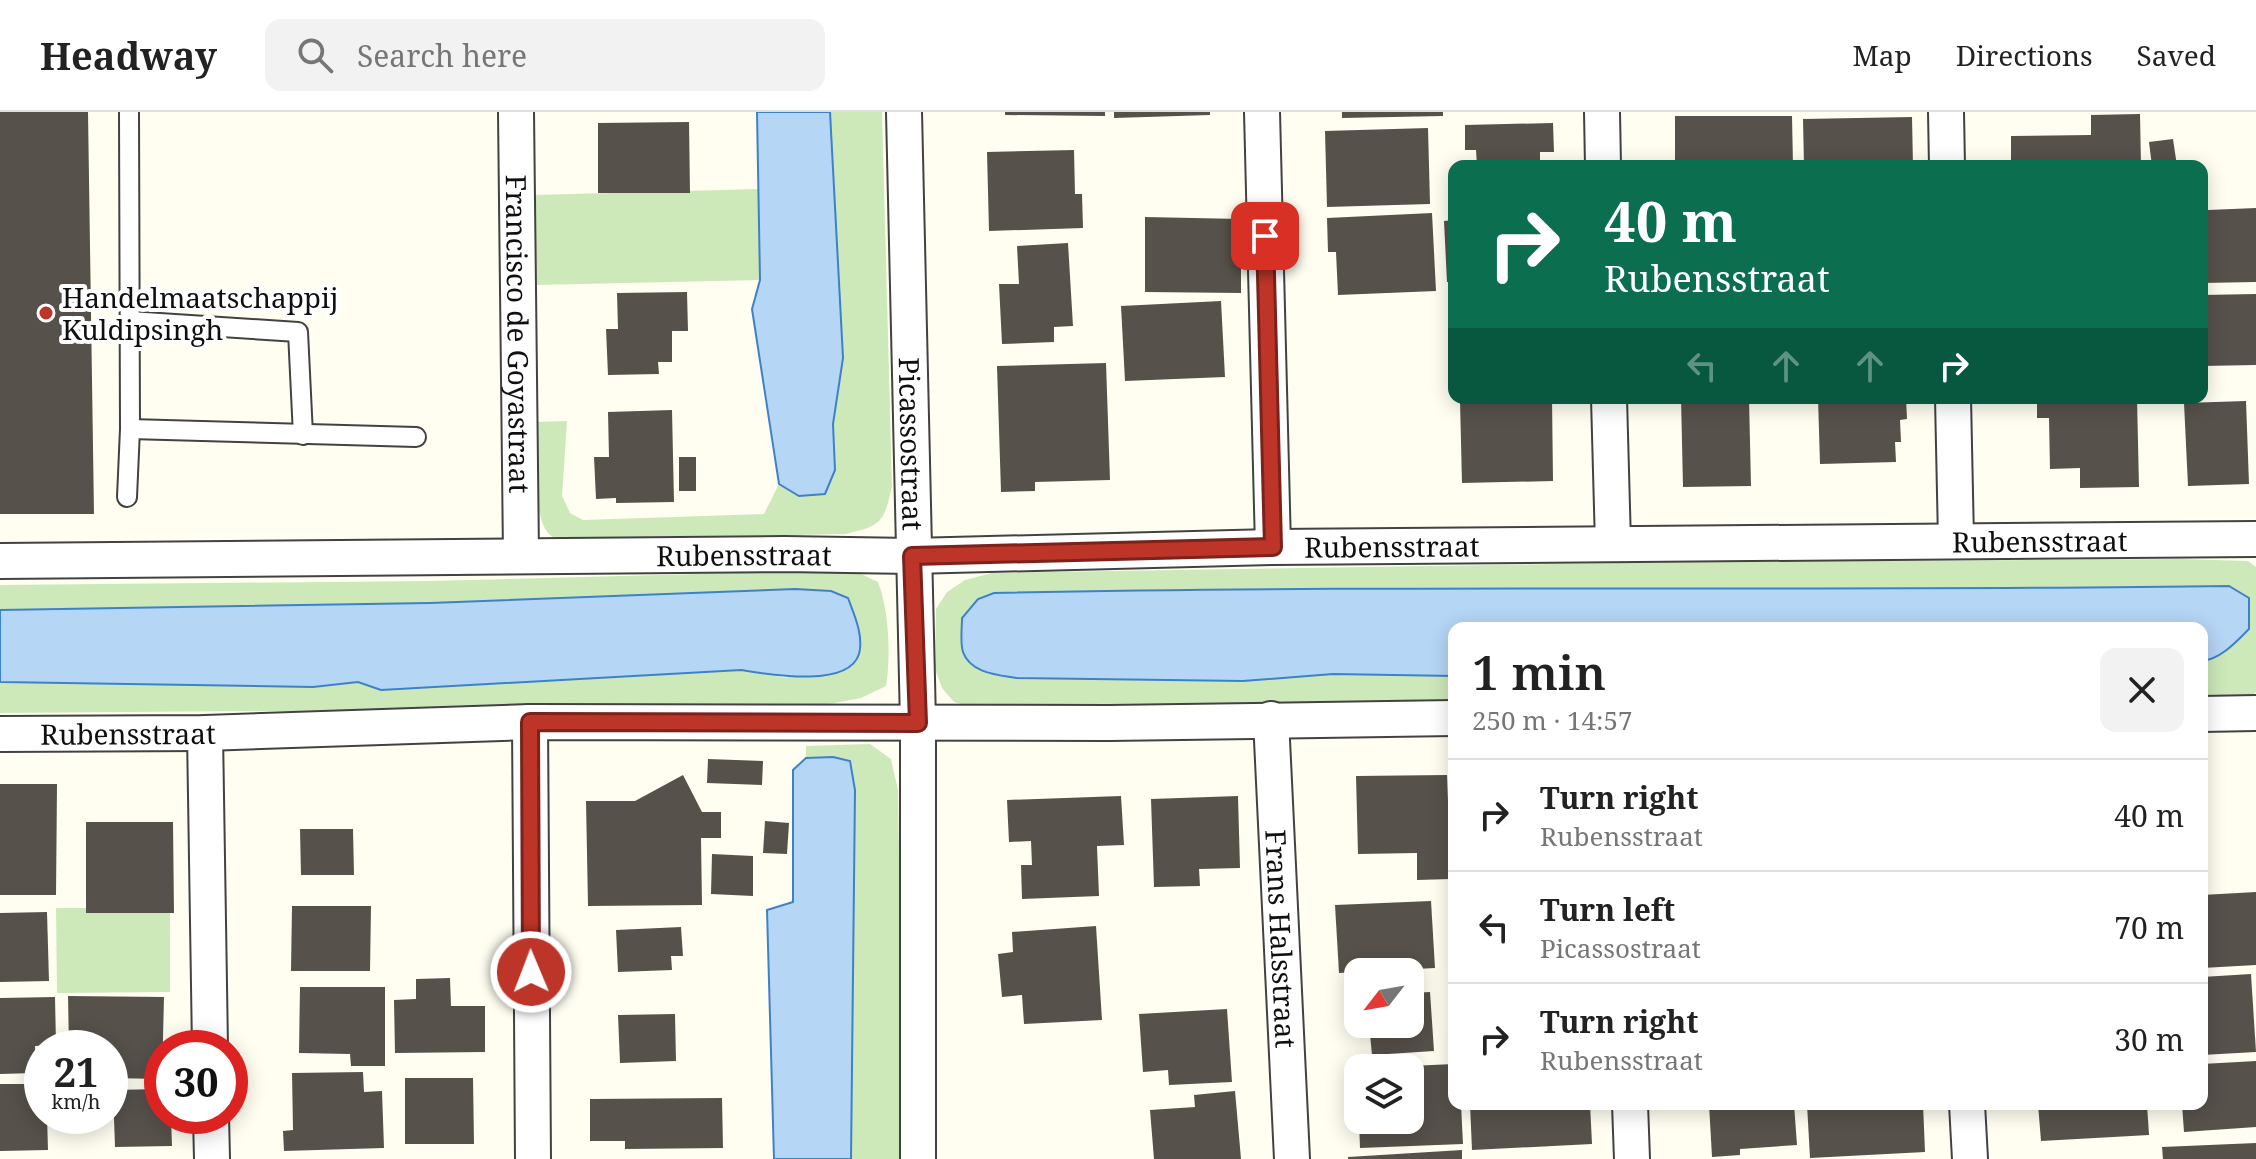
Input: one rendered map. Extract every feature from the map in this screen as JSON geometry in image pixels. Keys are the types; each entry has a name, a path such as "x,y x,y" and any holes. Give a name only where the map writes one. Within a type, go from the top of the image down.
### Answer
{"street":[{"name":"Francisco de Goyastraat","path":"516,112 521,555"},
{"name":"Picassostraat","path":"904,112 918,723 918,1159"},
{"path":"1262,112 1273,547"},
{"path":"1602,112 1603,160"},
{"path":"1946,112 1947,160"},
{"path":"1609,404 1613,544"},
{"path":"1953,404 1956,540"},
{"name":"Rubensstraat","path":"0,561 521,555 912,556 1273,547 2256,539"},
{"path":"2208,714 2256,713"},
{"name":"Rubensstraat","path":"0,734 205,733 530,722 1109,723 1448,718"},
{"name":"Frans Halsstraat","path":"1271,719 1292,1159"},
{"path":"530,722 533,1159"},
{"path":"205,733 210,1030"},
{"path":"1630,1110 1632,1159"},
{"path":"1967,1110 1970,1159"},
{"path":"211,1134 212,1159"}],"lane":[{"path":"127,497 130,429 129,112"},
{"path":"129,321 298,332 303,435"},
{"path":"130,429 416,437"}],"green space":[{"path":"830,112 882,112 892,486 883,515 874,525 845,534 562,540 551,536 544,526 537,498 535,422 567,421 562,496 570,513 583,520 764,514 779,484 799,496 835,470 833,424 843,358"},
{"path":"758,189 760,280 535,285 533,195"},
{"path":"2248,561 2256,567 2256,692 2250,698 2208,700 2208,661 2249,599 2229,586 994,593 987,673 1016,678 1243,681 1333,674 1448,676 1448,708 1177,704 968,706 954,702 942,688 935,669 936,609 947,592 965,580 992,573 1686,562"},
{"path":"853,570 878,582 882,593 888,633 886,686 861,698 813,707 0,713 0,682 313,687 358,682 381,690 741,670 787,678 831,591 795,589 430,603 0,610 0,585 429,581"},
{"path":"870,744 891,759 898,790 904,1159 851,1159 855,790 833,757 806,758 806,746"},
{"path":"56,908 170,908 170,992 57,993"}],"water":[{"path":"757,112 830,112 843,358 833,424 835,470 825,494 799,496 779,484 752,309 760,280"},
{"path":"2229,586 2249,598 2249,629 2222,653 2208,660 2208,622 1448,622 1448,676 1333,674 1243,681 1001,676 985,672 972,664 963,652 961,640 962,618 978,599 994,593"},
{"path":"795,589 831,591 848,598 860,640 859,654 852,665 840,672 806,677 741,670 381,690 358,682 313,687 0,682 0,610 430,603"},
{"path":"833,757 850,761 855,790 851,1159 774,1159 767,910 793,902 793,770 806,758"}],"building":[{"name":"Handelmaatschappij Kuldipsingh","path":"0,112 88,112 94,514 0,514"},
{"path":"1005,112 1105,112 1105,116 1005,115"},
{"path":"1114,112 1210,112 1210,115 1114,118"},
{"path":"1342,112 1443,112 1443,116 1342,118"},
{"path":"2140,114 2141,160 2011,160 2011,136 2091,135 2091,115"},
{"path":"1675,116 1792,116 1793,160 1675,160"},
{"path":"1912,117 1913,160 1804,160 1803,119"},
{"path":"689,122 690,193 598,193 598,123"},
{"path":"1553,123 1554,152 1540,152 1540,160 1477,160 1476,150 1465,150 1465,125"},
{"path":"1428,128 1430,204 1327,207 1325,131"},
{"path":"2173,139 2176,160 2151,160 2149,142"},
{"path":"1074,150 1075,194 1082,194 1083,228 989,231 987,152"},
{"path":"2256,208 2256,282 2208,283 2208,210"},
{"path":"1432,213 1436,291 1338,295 1336,252 1328,252 1327,218"},
{"path":"1145,217 1241,219 1241,293 1145,292"},
{"path":"1444,221 1448,221 1448,282 1447,282"},
{"path":"1068,243 1073,326 1054,327 1054,342 1002,344 999,284 1019,284 1017,246"},
{"path":"687,292 688,331 672,331 672,362 658,362 659,374 608,375 606,329 618,329 617,293"},
{"path":"2256,294 2256,365 2208,366 2208,295"},
{"path":"1221,301 1225,377 1125,381 1121,306"},
{"path":"1106,363 1110,480 1035,482 1035,491 1001,492 997,366"},
{"path":"2246,401 2249,484 2188,486 2184,404"},
{"path":"1460,404 1552,404 1553,481 1462,483"},
{"path":"1681,404 1749,404 1751,486 1683,487"},
{"path":"1818,404 1906,404 1907,419 1900,420 1901,442 1895,442 1896,462 1820,464"},
{"path":"2037,404 2137,404 2139,487 2080,488 2080,468 2050,469 2049,418 2037,418"},
{"path":"672,410 674,502 616,503 616,498 596,499 594,457 609,457 608,412"},
{"path":"679,457 696,457 696,491 679,491"},
{"path":"708,759 763,761 762,785 707,783"},
{"path":"683,775 702,812 721,812 721,838 701,838 702,905 588,906 586,801 635,801"},
{"path":"1447,775 1448,879 1417,880 1417,853 1358,854 1356,776"},
{"path":"0,784 57,784 56,895 0,895"},
{"path":"1121,796 1124,845 1097,846 1099,896 1022,899 1021,865 1032,865 1031,841 1009,842 1007,800"},
{"path":"1238,796 1240,868 1199,869 1200,886 1154,887 1151,799"},
{"path":"765,821 789,823 787,854 763,853"},
{"path":"86,822 173,822 174,913 86,913"},
{"path":"300,829 353,829 354,875 301,875"},
{"path":"712,854 753,856 753,896 711,894"},
{"path":"2256,892 2256,965 2208,968 2208,895"},
{"path":"1431,901 1435,968 1424,969 1424,958 1344,958 1344,973 1339,973 1335,905"},
{"path":"292,906 371,906 370,971 291,971"},
{"path":"47,912 49,981 0,982 0,913"},
{"path":"1096,926 1102,1020 1024,1024 1022,995 1002,997 998,954 1013,952 1012,932"},
{"path":"681,927 683,956 671,956 672,970 618,972 616,930"},
{"path":"2251,974 2256,1052 2208,1055 2208,977"},
{"path":"450,978 451,1006 485,1006 485,1052 395,1053 394,1000 416,999 416,979"},
{"path":"300,987 385,987 385,1066 351,1066 350,1054 299,1053"},
{"path":"1424,992 1430,992 1434,1051 1372,1054 1370,1038 1424,1038"},
{"path":"68,996 164,997 163,1030 144,1030 144,1079 128,1078 128,1030 69,1030"},
{"path":"55,997 56,1030 24,1030 24,1073 0,1074 0,998"},
{"path":"1227,1009 1232,1082 1169,1085 1168,1070 1143,1072 1139,1014"},
{"path":"675,1014 676,1061 620,1063 618,1015"},
{"path":"2256,1061 2256,1127 2184,1132 2182,1110 2208,1110 2208,1064"},
{"path":"1448,1064 1448,1110 1461,1110 1463,1144 1360,1148 1360,1134 1424,1134 1424,1065"},
{"path":"363,1072 364,1092 382,1091 384,1148 284,1151 283,1131 293,1130 292,1073"},
{"path":"405,1078 473,1078 474,1144 405,1144"},
{"path":"0,1084 24,1084 24,1134 48,1134 48,1150 0,1151"},
{"path":"144,1089 144,1134 172,1134 172,1146 115,1147 115,1134 128,1134 128,1090"},
{"path":"1235,1091 1241,1159 1154,1159 1150,1110 1195,1107 1194,1095"},
{"path":"722,1098 723,1148 625,1149 625,1141 590,1141 590,1099"},
{"path":"1470,1110 1590,1110 1592,1144 1472,1150"},
{"path":"1709,1110 1794,1110 1797,1145 1740,1149 1740,1155 1712,1157"},
{"path":"1807,1110 1923,1110 1925,1152 1810,1158"},
{"path":"2038,1110 2147,1110 2149,1135 2041,1141"},
{"path":"2256,1143 2256,1159 2163,1159 2162,1147"},
{"path":"1462,1150 1462,1159 1348,1159 1348,1157"}],"place":[{"name":"Handelmaatschappij Kuldipsingh","path":"46,313"}],"route":[{"path":"531,972 530,722 918,723 912,556 1273,547 1265,236"}]}
